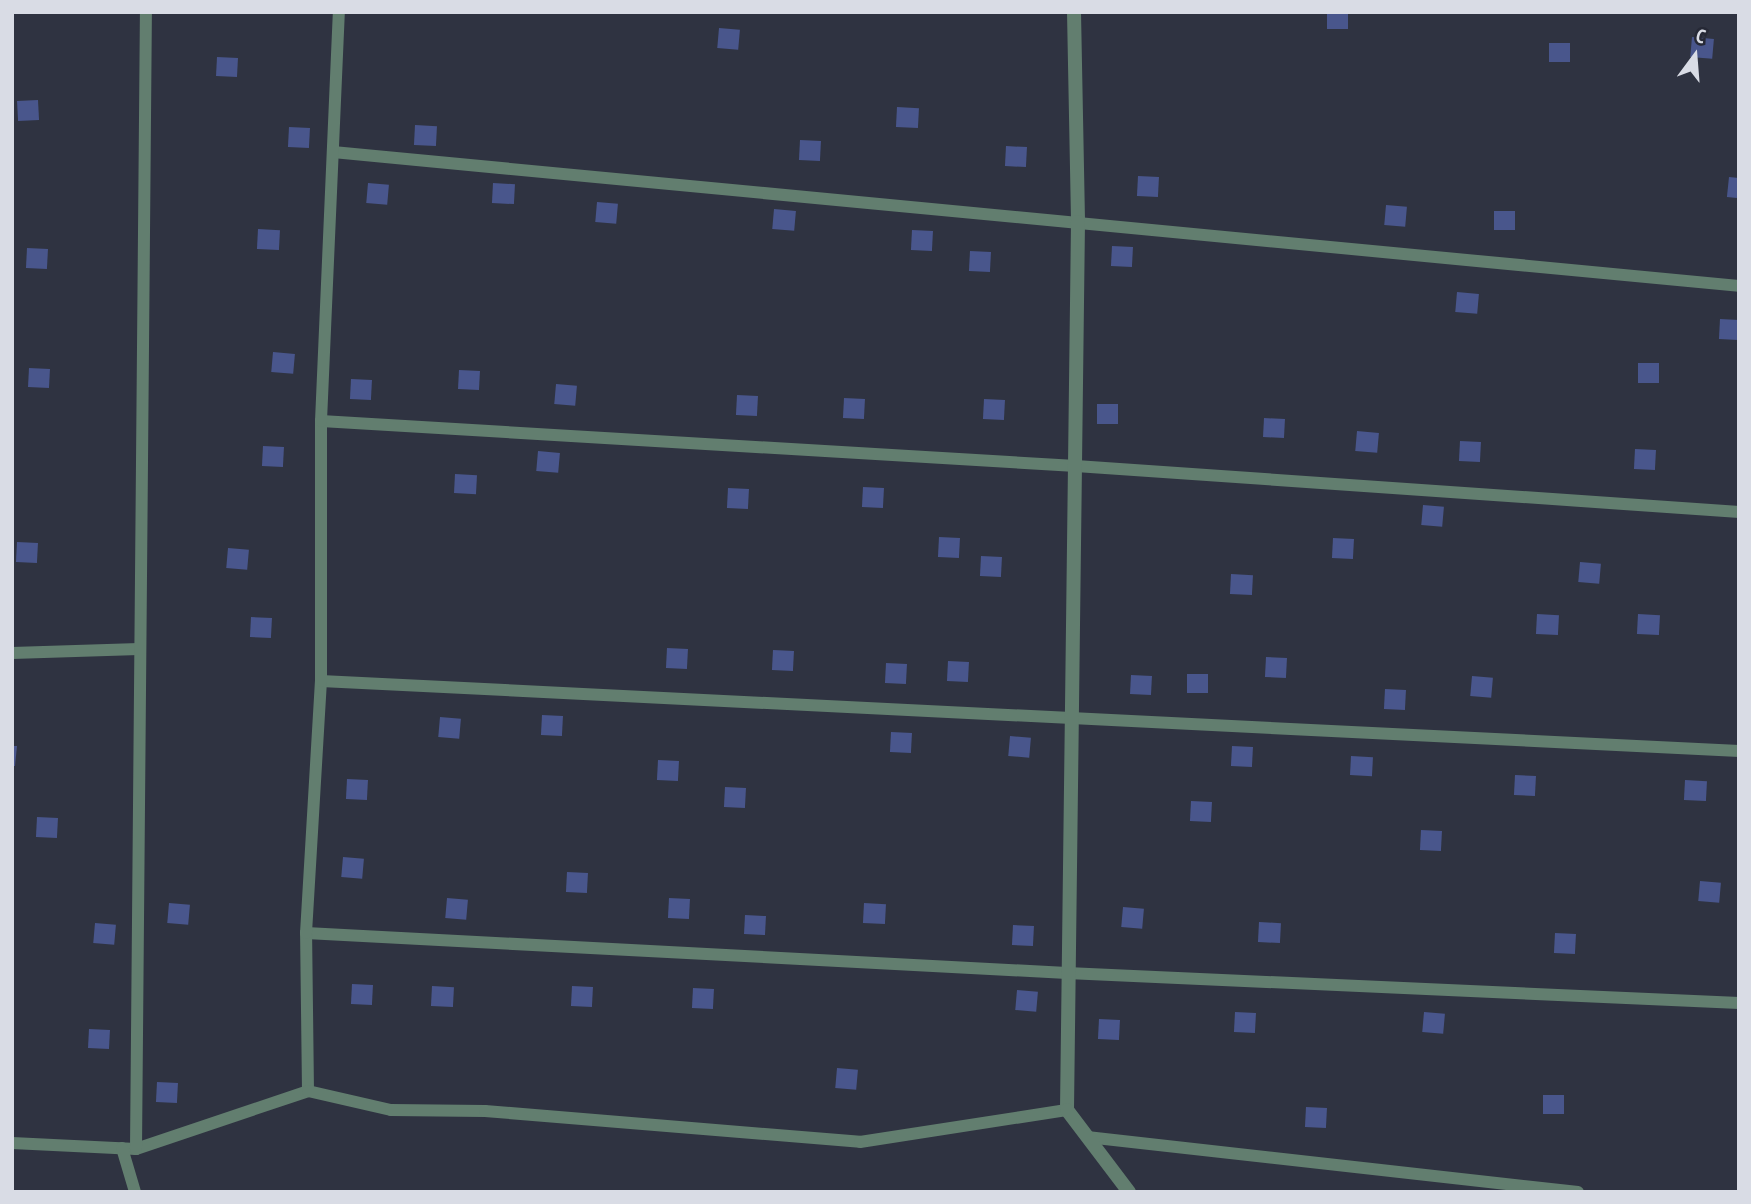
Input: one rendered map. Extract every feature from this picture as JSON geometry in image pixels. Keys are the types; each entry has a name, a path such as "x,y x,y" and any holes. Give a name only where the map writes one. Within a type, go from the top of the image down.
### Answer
{"street":[{"path":"1074,12 1078,222 1067,1110 1129,1192"}],"lane":[{"path":"136,1149 146,12"},
{"path":"308,1091 306,933 321,681 321,421 340,12"},
{"path":"333,152 1739,286"},
{"path":"321,421 1076,466 1739,512"},
{"path":"12,653 139,649"},
{"path":"321,681 1739,751"},
{"path":"306,933 1067,973 1739,1003"},
{"path":"12,1143 136,1149 308,1091 391,1110 485,1111 860,1142 1067,1110"},
{"path":"1087,1137 1578,1192"},
{"path":"122,1148 135,1192"}],"building":[{"path":"1327,12 1348,12 1348,29 1327,29"},
{"path":"719,28 740,30 738,50 717,48"},
{"path":"1692,37 1714,39 1712,59 1690,57"},
{"path":"1549,43 1570,43 1570,62 1549,62"},
{"path":"217,57 238,58 237,77 216,76"},
{"path":"38,100 39,120 18,121 17,101"},
{"path":"897,107 919,108 918,128 896,127"},
{"path":"415,125 437,126 436,146 414,145"},
{"path":"289,127 310,128 309,148 288,147"},
{"path":"800,140 821,141 820,161 799,160"},
{"path":"1006,146 1027,147 1026,167 1005,166"},
{"path":"1138,176 1159,177 1158,197 1137,196"},
{"path":"1729,177 1739,178 1737,198 1727,197"},
{"path":"368,183 389,185 387,205 366,203"},
{"path":"493,183 515,184 514,204 492,203"},
{"path":"597,202 618,204 616,224 595,222"},
{"path":"1386,205 1407,207 1405,227 1384,225"},
{"path":"774,209 796,211 794,231 772,229"},
{"path":"1494,211 1515,211 1515,230 1494,230"},
{"path":"258,229 280,230 279,250 257,249"},
{"path":"912,230 933,231 932,251 911,250"},
{"path":"1112,246 1133,247 1132,267 1111,266"},
{"path":"27,248 48,249 47,269 26,268"},
{"path":"970,251 991,252 990,272 969,271"},
{"path":"1457,292 1479,294 1477,314 1455,312"},
{"path":"1720,319 1739,320 1738,340 1719,339"},
{"path":"273,352 295,354 293,374 271,372"},
{"path":"1638,363 1659,363 1659,383 1638,383"},
{"path":"29,368 50,369 49,388 28,387"},
{"path":"459,370 480,371 479,390 458,389"},
{"path":"351,379 372,380 371,400 350,399"},
{"path":"556,384 577,386 575,406 554,404"},
{"path":"737,395 758,396 757,416 736,415"},
{"path":"844,398 865,399 864,419 843,418"},
{"path":"984,399 1005,400 1004,420 983,419"},
{"path":"1097,404 1118,404 1118,424 1097,424"},
{"path":"1264,418 1285,419 1284,438 1263,437"},
{"path":"1357,431 1379,433 1377,453 1355,451"},
{"path":"1460,441 1481,442 1480,462 1459,461"},
{"path":"263,446 284,447 283,467 262,466"},
{"path":"1635,449 1656,450 1655,470 1634,469"},
{"path":"538,451 560,453 558,473 536,471"},
{"path":"455,474 477,475 476,494 454,493"},
{"path":"863,487 884,488 883,508 862,507"},
{"path":"728,488 749,489 748,509 727,508"},
{"path":"1423,505 1444,507 1442,527 1421,525"},
{"path":"939,537 960,538 959,558 938,557"},
{"path":"1333,538 1354,539 1353,559 1332,558"},
{"path":"17,542 38,543 37,563 16,562"},
{"path":"228,548 249,550 247,570 226,568"},
{"path":"981,556 1002,557 1001,577 980,576"},
{"path":"1580,562 1601,564 1599,584 1578,582"},
{"path":"1231,574 1253,575 1252,595 1230,594"},
{"path":"1537,614 1559,615 1558,635 1536,634"},
{"path":"1638,614 1660,615 1659,635 1637,634"},
{"path":"251,617 272,618 271,638 250,637"},
{"path":"667,648 688,649 687,669 666,668"},
{"path":"773,650 794,651 793,671 772,670"},
{"path":"1266,657 1287,658 1286,678 1265,677"},
{"path":"948,661 969,662 968,682 947,681"},
{"path":"886,663 907,664 906,684 885,683"},
{"path":"1187,674 1208,674 1208,693 1187,693"},
{"path":"1131,675 1152,676 1151,695 1130,694"},
{"path":"1472,676 1493,678 1491,698 1470,696"},
{"path":"1385,689 1406,690 1405,710 1384,709"},
{"path":"542,715 563,716 562,736 541,735"},
{"path":"440,717 461,719 459,739 438,737"},
{"path":"891,732 912,733 911,753 890,752"},
{"path":"1010,736 1031,738 1029,758 1008,756"},
{"path":"12,746 17,746 15,766 12,766"},
{"path":"1232,746 1253,747 1252,767 1231,766"},
{"path":"1351,756 1373,757 1372,776 1350,775"},
{"path":"658,760 679,761 678,781 657,780"},
{"path":"1515,775 1536,776 1535,796 1514,795"},
{"path":"347,779 368,780 367,800 346,799"},
{"path":"1685,780 1707,781 1706,801 1684,800"},
{"path":"725,787 746,788 745,808 724,807"},
{"path":"1191,801 1212,802 1211,822 1190,821"},
{"path":"37,817 58,818 57,838 36,837"},
{"path":"1421,830 1442,831 1441,851 1420,850"},
{"path":"343,857 364,859 362,879 341,877"},
{"path":"567,872 588,873 587,893 566,892"},
{"path":"1700,881 1721,883 1719,903 1698,901"},
{"path":"447,898 468,900 466,920 445,918"},
{"path":"669,898 690,899 689,919 668,918"},
{"path":"169,903 190,905 188,925 167,923"},
{"path":"864,903 886,904 885,924 863,923"},
{"path":"1123,907 1144,909 1142,929 1121,927"},
{"path":"745,915 766,916 765,935 744,934"},
{"path":"1259,922 1281,923 1280,943 1258,942"},
{"path":"95,923 116,925 114,945 93,943"},
{"path":"1013,925 1034,926 1033,946 1012,945"},
{"path":"1555,933 1576,934 1575,954 1554,953"},
{"path":"352,984 373,985 372,1005 351,1004"},
{"path":"432,986 454,987 453,1007 431,1006"},
{"path":"572,986 593,987 592,1007 571,1006"},
{"path":"693,988 714,989 713,1009 692,1008"},
{"path":"1017,990 1038,992 1036,1012 1015,1010"},
{"path":"1235,1012 1256,1013 1255,1033 1234,1032"},
{"path":"1424,1012 1445,1014 1443,1034 1422,1032"},
{"path":"1099,1019 1120,1020 1119,1040 1098,1039"},
{"path":"89,1029 110,1030 109,1049 88,1048"},
{"path":"837,1068 858,1070 856,1090 835,1088"},
{"path":"157,1082 178,1083 177,1103 156,1102"},
{"path":"1543,1095 1564,1095 1564,1114 1543,1114"},
{"path":"1306,1107 1327,1108 1326,1128 1305,1127"}]}
